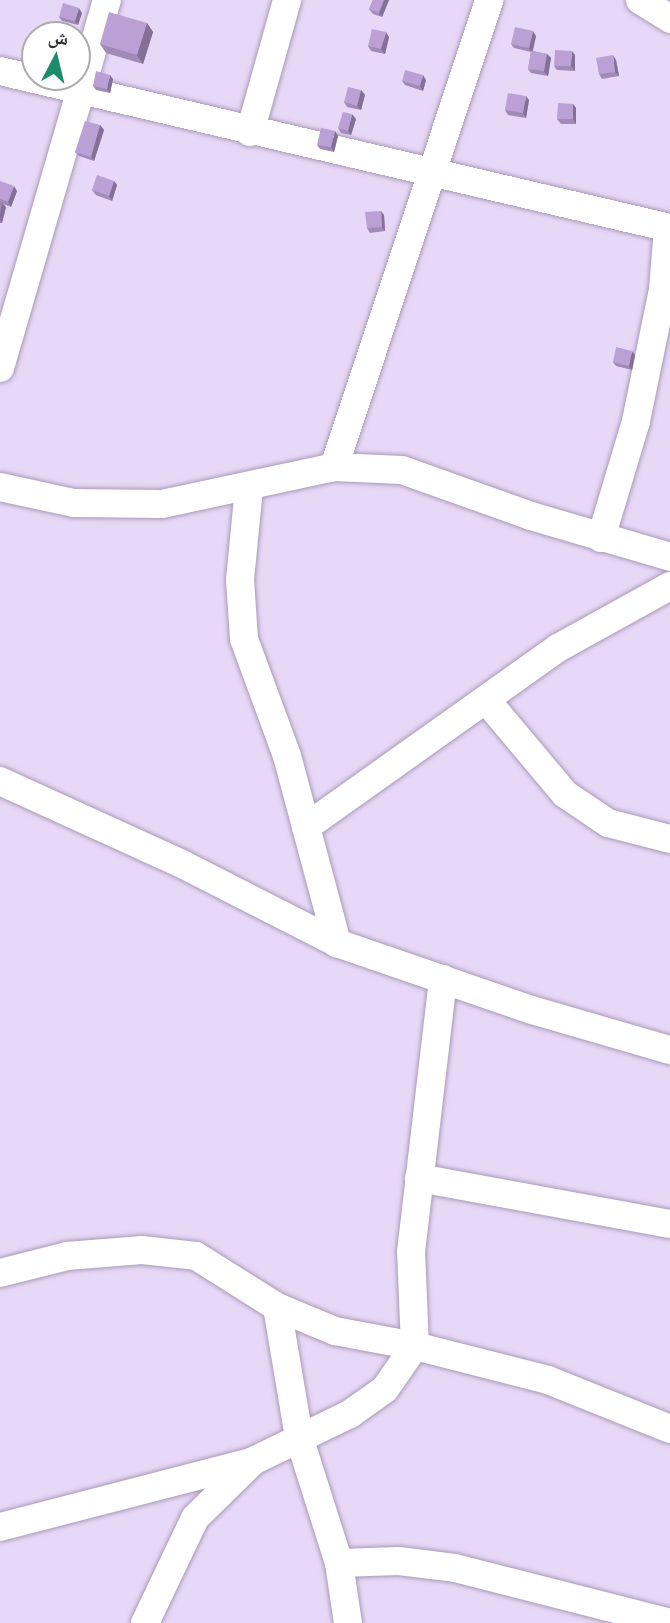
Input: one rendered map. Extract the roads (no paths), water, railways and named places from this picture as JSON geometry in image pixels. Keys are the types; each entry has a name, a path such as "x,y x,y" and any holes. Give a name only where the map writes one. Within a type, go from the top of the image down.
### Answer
{"street":[{"path":"0,368 83,92 107,0"},
{"path":"250,132 287,0"},
{"path":"334,467 429,172 489,0"},
{"path":"640,0 670,19"},
{"path":"0,71 250,132 669,228 663,289 636,421 601,538"},
{"path":"0,487 74,503 162,504 249,488 334,467 402,470 601,538 670,557"},
{"path":"249,488 240,580 244,639 287,756 337,943"},
{"path":"306,827 598,623 670,586"},
{"path":"487,701 565,794 608,823 670,839"},
{"path":"0,782 182,864 337,943 670,1050"},
{"path":"0,1527 253,1461 350,1414 385,1389 415,1346 411,1252 443,979"},
{"path":"419,1178 670,1224"},
{"path":"0,1273 67,1256 142,1250 196,1256 277,1307 335,1331 415,1346 548,1380 670,1429"},
{"path":"277,1307 299,1437 339,1563 348,1623"},
{"path":"145,1623 195,1518 253,1461"},
{"path":"339,1563 399,1561 455,1568 670,1623"}]}
